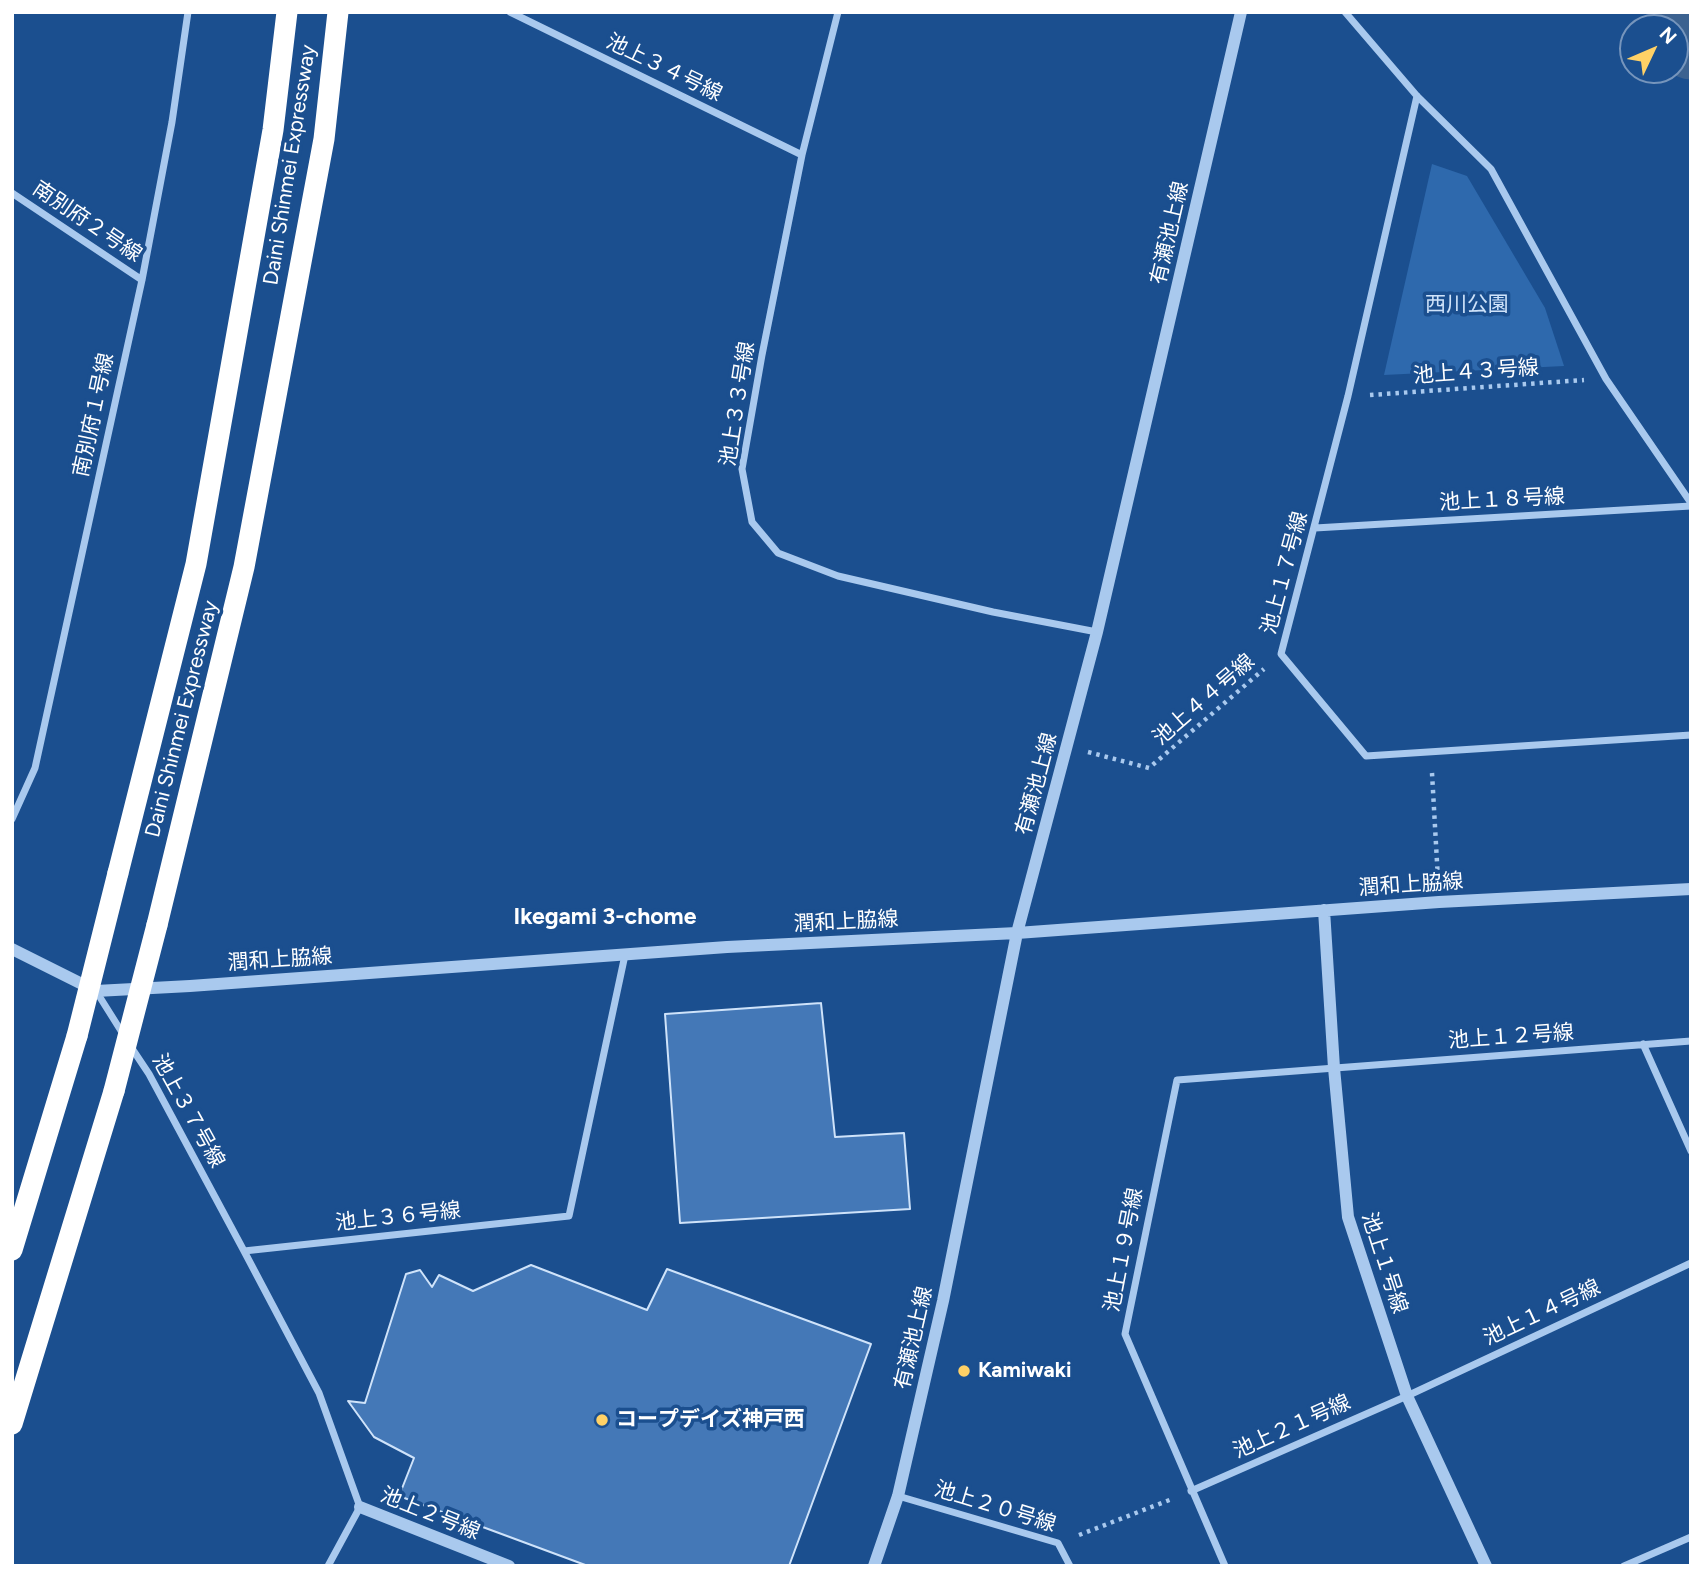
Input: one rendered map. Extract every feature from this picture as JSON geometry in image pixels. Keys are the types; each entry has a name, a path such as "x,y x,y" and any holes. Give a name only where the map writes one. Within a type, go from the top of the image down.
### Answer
{"highway":[{"name":"Daini Shinmei Expressway","path":"12,1250 77,1036 196,564 273,130 287,12"},
{"name":"Daini Shinmei Expressway","path":"12,1424 114,1091 244,567 324,139 338,12"}],"street":[{"name":"南別府１号線","path":"12,819 35,768 142,280 172,122 188,12"},
{"name":"池上３４号線","path":"510,12 802,155"},
{"name":"池上３３号線","path":"838,12 802,155 762,355 743,469 752,523 778,553 838,576 993,612 1097,632"},
{"name":"有瀬池上線","path":"874,1566 898,1496 943,1301 1017,933 1097,632 1241,12"},
{"path":"1345,12 1417,96 1491,169 1606,379 1691,505"},
{"name":"池上１７号線","path":"1417,96 1348,396 1281,654 1366,756 1691,735"},
{"name":"南別府２号線","path":"12,193 142,280"},
{"name":"池上１８号線","path":"1315,528 1691,505"},
{"name":"潤和上脇線","path":"12,950 96,991 727,947 1017,933 1440,902 1691,889"},
{"name":"池上１号線","path":"1324,910 1334,1068 1348,1217 1407,1396 1486,1566"},
{"name":"池上３６号線","path":"244,1251 569,1216 625,955"},
{"name":"池上３７号線","path":"96,991 149,1074 244,1251"},
{"name":"池上１２号線","path":"1334,1068 1691,1041"},
{"path":"1643,1044 1691,1151"},
{"name":"池上１９号線","path":"1225,1566 1125,1334 1177,1080 1334,1068"},
{"path":"244,1251 319,1393 359,1507"},
{"name":"池上１４号線","path":"1407,1396 1691,1263"},
{"name":"池上２１号線","path":"1191,1491 1407,1396"},
{"name":"池上２０号線","path":"898,1496 1058,1543 1070,1566"},
{"name":"池上２号線","path":"328,1566 359,1507 509,1566"},
{"path":"1624,1566 1691,1537"}],"path":[{"name":"池上４３号線","path":"1348,396 1606,379"},
{"name":"池上４４号線","path":"1067,747 1150,768 1281,654"},
{"path":"1430,751 1440,902"},
{"path":"1058,1543 1191,1491"}],"green space":[{"name":"西川公園","path":"1432,164 1467,176 1545,308 1564,366 1384,375"}],"building":[{"path":"821,1003 835,1137 904,1133 910,1209 680,1223 665,1014"},
{"name":"コープデイズ神戸西","path":"531,1265 647,1310 667,1269 871,1344 789,1566 588,1566 399,1496 414,1458 374,1437 348,1401 365,1403 406,1274 420,1270 432,1287 439,1275 473,1291"}],"place":[{"name":"Kamiwaki","path":"964,1371"},
{"name":"コープデイズ神戸西","path":"602,1420"}],"district":[{"name":"Ikegami 3-chome","path":"605,917"}]}
